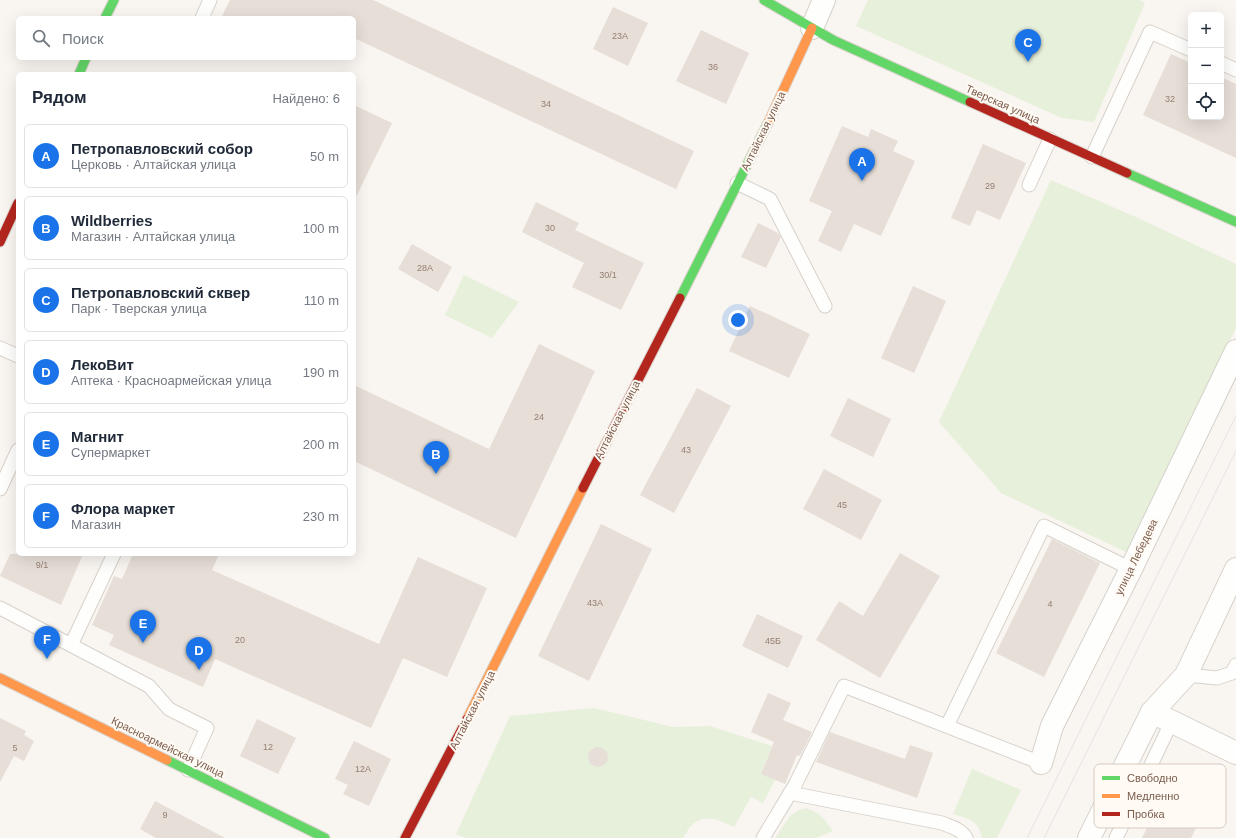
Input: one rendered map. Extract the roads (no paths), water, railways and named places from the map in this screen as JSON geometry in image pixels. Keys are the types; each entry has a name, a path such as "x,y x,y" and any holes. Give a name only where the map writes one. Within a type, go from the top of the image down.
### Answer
{"main road":[{"path":"106,16 114,0"},
{"name":"Тверская улица","path":"764,0 833,40 1236,222"},
{"name":"Алтайская улица","path":"405,838 479,696 737,183 812,28"},
{"path":"79,72 85,60"},
{"path":"0,242 16,207"},
{"name":"Красноармейская улица","path":"0,678 325,838"}],"street":[{"name":"Алтайская улица","path":"812,28 824,0"},
{"name":"улица Лебедева","path":"1041,764 1052,726 1131,568 1236,351"},
{"path":"1126,764 1152,712 1186,675 1236,569"},
{"path":"1152,712 1236,752"},
{"path":"1089,838 1094,828"}],"lane":[{"path":"203,16 210,0"},
{"path":"1092,158 1150,32 1188,49"},
{"path":"1224,64 1236,70"},
{"path":"1029,185 1050,139"},
{"path":"737,183 770,199 826,306"},
{"path":"0,348 16,355"},
{"path":"0,489 16,454"},
{"path":"947,726 1044,526 1131,568"},
{"path":"71,645 113,556"},
{"path":"0,608 149,686 169,710 207,728 188,770"},
{"path":"1186,675 1216,678 1232,673 1236,665"},
{"path":"763,838 795,785 844,686 1041,764"},
{"path":"1151,764 1172,721"},
{"path":"790,793 942,824 963,833 966,838"},
{"path":"1116,838 1121,828"}],"tram line":[{"path":"1027,838 1236,416"},
{"path":"1044,838 1236,451"}],"place":[{"name":"Петропавловский сквер","path":"1028,62"},
{"name":"Петропавловский собор","path":"862,181"},
{"name":"Wildberries","path":"436,474"},
{"name":"Магнит","path":"143,643"},
{"name":"Флора маркет","path":"47,659"},
{"name":"ЛекоВит","path":"199,670"}]}
